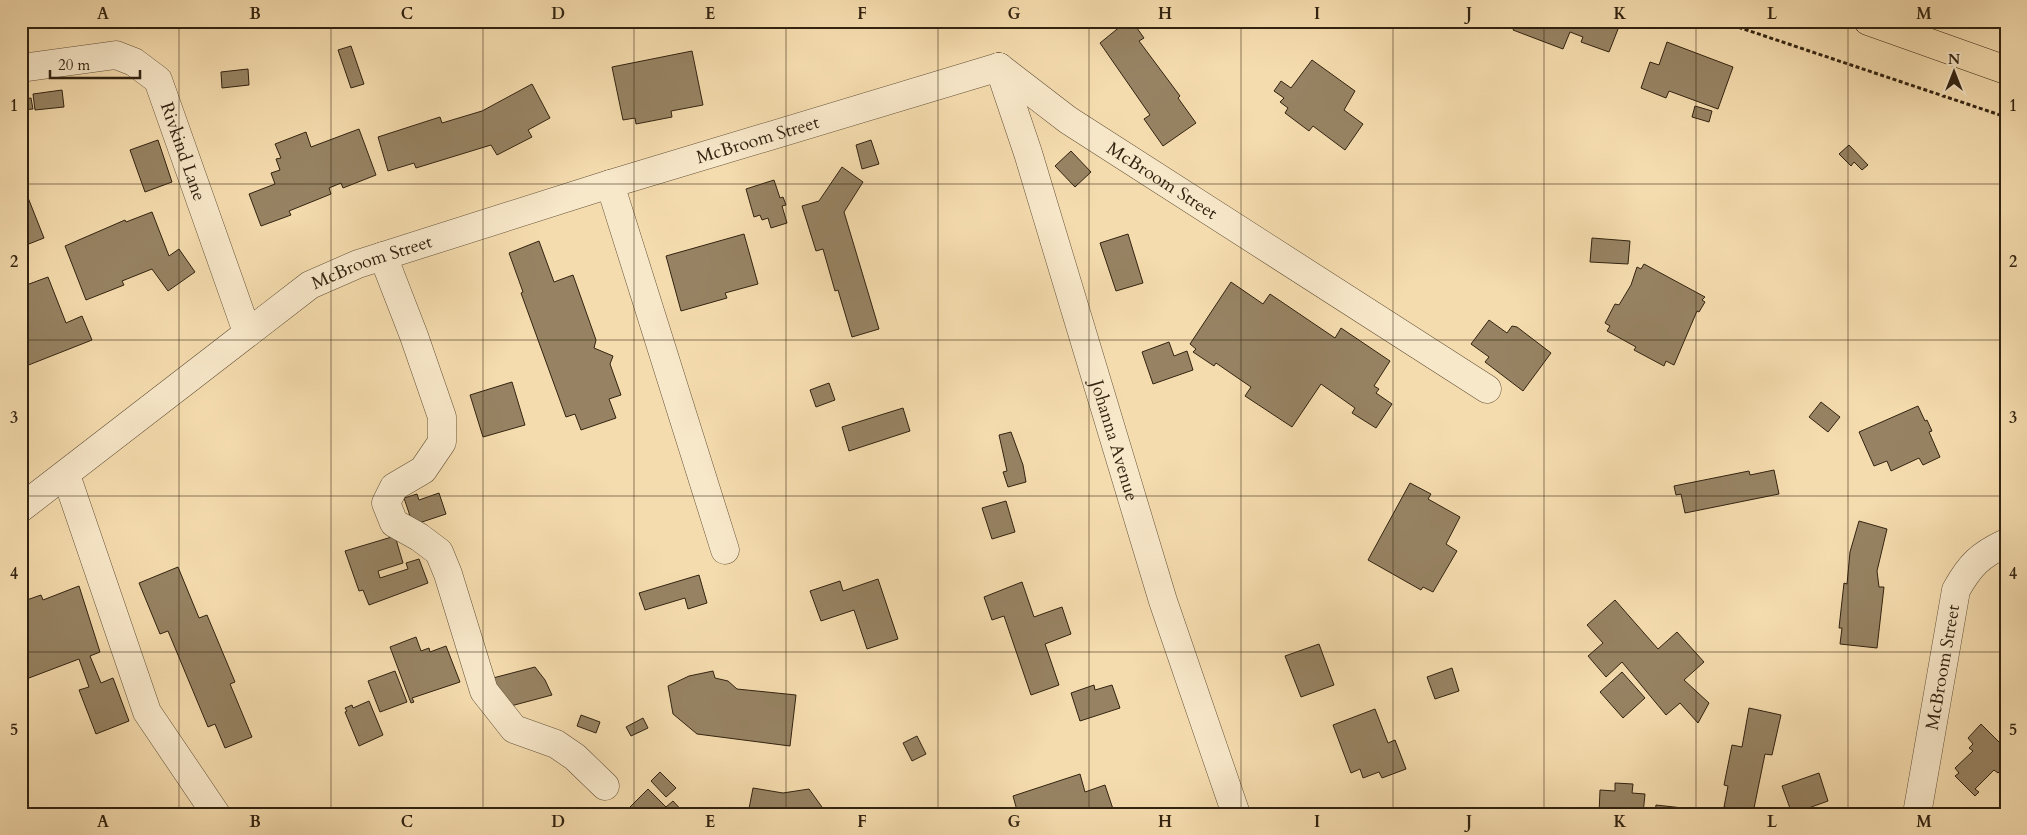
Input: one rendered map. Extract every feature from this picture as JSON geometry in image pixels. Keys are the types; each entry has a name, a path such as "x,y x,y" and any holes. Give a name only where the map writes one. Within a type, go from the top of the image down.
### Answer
{"main road":[{"path":"1868,21 2006,70"}],"street":[{"name":"Rivkind Lane","path":"21,68 116,55 134,62 158,80 247,332"},
{"name":"McBroom Street","path":"21,508 310,285 358,264 610,184 999,67 1068,120 1487,389"},
{"name":"Johanna Avenue","path":"999,67 1028,154 1163,601 1236,814"},
{"path":"610,184 725,550"},
{"path":"383,256 414,336 442,418 442,442 423,470 394,487 386,503 394,523 419,537 439,552 448,574 484,692 514,729 556,744 575,757 606,786"},
{"path":"66,475 147,712 216,814"},
{"name":"McBroom Street","path":"1917,814 1956,590 1968,569 1985,552 2006,543"}],"path":[{"path":"1720,21 2006,117"}],"building":[{"path":"1127,21 1132,21 1144,38 1139,41 1180,96 1178,98 1196,123 1163,146 1144,119 1150,115 1100,43"},
{"path":"1517,21 1612,21 1620,24 1609,52 1581,42 1583,37 1570,32 1563,49 1513,30"},
{"path":"1667,42 1733,67 1718,109 1669,91 1666,98 1641,88 1650,62 1659,65"},
{"path":"351,46 364,84 351,88 338,50"},
{"path":"692,51 703,105 671,111 672,117 636,124 635,118 623,120 612,67"},
{"path":"1312,60 1355,91 1344,110 1363,124 1345,150 1313,126 1309,131 1285,113 1288,108 1280,102 1284,98 1274,91 1281,81 1291,88"},
{"path":"248,69 249,85 222,88 221,72"},
{"path":"532,84 550,118 528,130 532,137 497,155 491,145 416,168 414,163 388,171 378,137 440,117 442,123 482,111"},
{"path":"62,90 64,107 35,110 33,94"},
{"path":"31,98 33,109 21,110 21,99"},
{"path":"1695,106 1712,111 1709,122 1692,117"},
{"path":"359,129 376,175 343,188 341,183 329,188 331,194 289,211 291,215 261,226 249,194 275,184 271,173 280,170 276,159 281,158 275,144 306,132 311,147"},
{"path":"158,140 172,182 145,192 130,150"},
{"path":"871,140 879,164 862,169 856,145"},
{"path":"1849,145 1868,165 1862,170 1854,162 1851,166 1839,154"},
{"path":"1071,151 1091,172 1075,187 1055,166"},
{"path":"842,167 863,182 844,212 879,329 852,337 838,290 835,291 823,249 816,251 802,206 819,201"},
{"path":"21,180 44,238 21,247"},
{"path":"774,180 780,198 783,197 786,205 782,206 787,223 771,228 768,218 762,220 760,215 754,217 746,189"},
{"path":"152,212 169,256 179,249 195,272 168,291 152,269 122,281 124,285 86,300 65,246 125,220 126,222"},
{"path":"744,234 758,284 725,293 727,298 681,311 666,256"},
{"path":"1128,234 1143,283 1116,291 1100,243"},
{"path":"1592,238 1630,241 1628,264 1590,262"},
{"path":"539,241 554,282 573,275 596,340 594,348 613,356 610,364 621,395 609,399 616,418 581,430 575,414 566,417 521,293 523,292 509,253"},
{"path":"1644,264 1705,297 1702,300 1705,302 1699,312 1697,311 1674,365 1666,361 1664,366 1634,350 1636,347 1607,331 1610,326 1605,323 1615,304 1619,305 1631,285 1637,267 1641,269"},
{"path":"48,277 66,323 82,316 92,340 21,368 21,287"},
{"path":"1231,282 1263,304 1270,294 1335,338 1341,328 1390,361 1374,386 1379,389 1376,393 1392,404 1376,428 1352,413 1355,408 1321,384 1292,427 1245,396 1251,387 1216,363 1214,366 1193,352 1196,349 1190,344"},
{"path":"1489,320 1507,333 1512,326 1517,327 1551,353 1523,391 1485,362 1489,357 1471,344"},
{"path":"1169,342 1174,356 1187,351 1193,370 1153,384 1142,352"},
{"path":"512,382 525,425 483,437 470,395"},
{"path":"829,383 835,400 816,407 810,390"},
{"path":"1821,402 1840,417 1828,432 1809,417"},
{"path":"1918,406 1932,431 1929,432 1940,457 1923,465 1919,458 1891,471 1887,461 1874,466 1859,432"},
{"path":"903,408 910,431 849,451 842,427"},
{"path":"1011,432 1023,465 1026,482 1008,487 1003,472 1007,471 999,435"},
{"path":"1774,470 1779,494 1685,513 1681,494 1676,495 1674,486 1749,471 1750,475"},
{"path":"1410,483 1431,494 1428,499 1460,517 1446,544 1457,551 1433,592 1423,587 1421,590 1368,560"},
{"path":"439,493 446,514 413,525 404,498 417,494 419,500"},
{"path":"1006,501 1015,532 992,539 982,508"},
{"path":"1859,521 1887,529 1877,571 1879,587 1884,587 1877,648 1840,644 1842,628 1839,628 1844,583 1847,584 1850,552"},
{"path":"395,536 403,563 378,571 380,578 408,569 406,563 419,559 428,583 369,605 363,590 359,591 345,551"},
{"path":"178,567 199,618 207,615 235,682 230,684 252,737 225,748 215,724 208,727 168,631 160,634 139,583"},
{"path":"699,575 707,603 688,609 685,598 645,610 639,593"},
{"path":"878,579 898,639 867,649 854,610 821,621 810,591 840,581 843,591"},
{"path":"1022,582 1034,617 1062,607 1071,634 1045,644 1059,685 1031,695 1004,616 992,620 984,597"},
{"path":"79,586 100,652 90,656 101,683 113,678 129,721 96,734 79,690 89,687 79,659 21,681 21,602 41,595 43,600"},
{"path":"1615,600 1658,649 1677,632 1704,662 1684,680 1709,703 1698,723 1680,703 1666,715 1622,662 1606,677 1588,656 1603,643 1587,625"},
{"path":"416,637 421,651 429,648 430,652 446,646 460,682 412,698 414,702 411,703 390,647"},
{"path":"1319,644 1334,685 1301,697 1285,656"},
{"path":"535,667 545,680 552,695 507,707 493,678"},
{"path":"1452,668 1459,691 1435,699 1427,677"},
{"path":"395,671 407,702 380,712 368,681"},
{"path":"713,671 715,678 728,681 737,689 796,695 790,746 697,734 673,714 668,686 689,676"},
{"path":"1622,672 1645,698 1623,718 1600,692"},
{"path":"1094,685 1095,690 1112,685 1120,708 1080,721 1071,693"},
{"path":"369,701 383,735 359,746 345,708 352,705 353,708"},
{"path":"1749,708 1781,715 1772,755 1765,754 1753,813 1724,807 1728,786 1724,785 1732,745 1742,747"},
{"path":"1375,709 1388,743 1395,740 1406,769 1382,778 1379,772 1363,778 1360,769 1351,773 1333,725"},
{"path":"581,715 600,722 596,733 577,726"},
{"path":"643,718 648,728 631,736 626,727"},
{"path":"1981,724 2006,749 2006,765 1998,773 1994,770 1975,789 1979,792 1975,796 1955,776 1959,773 1955,768 1973,751 1969,748 1973,744 1968,738"},
{"path":"917,736 926,754 912,761 903,743"},
{"path":"660,772 676,788 666,797 651,781"},
{"path":"1819,773 1828,801 1792,814 1782,786"},
{"path":"1080,774 1085,792 1105,785 1113,809 1104,812 1105,814 1018,814 1013,796"},
{"path":"1615,783 1633,784 1632,793 1645,794 1643,814 1599,814 1600,790 1615,791"},
{"path":"753,788 783,793 809,789 827,814 748,814"},
{"path":"648,789 666,807 673,801 685,814 623,814"},
{"path":"1656,805 1683,808 1683,813 1698,814 1655,814"}]}
